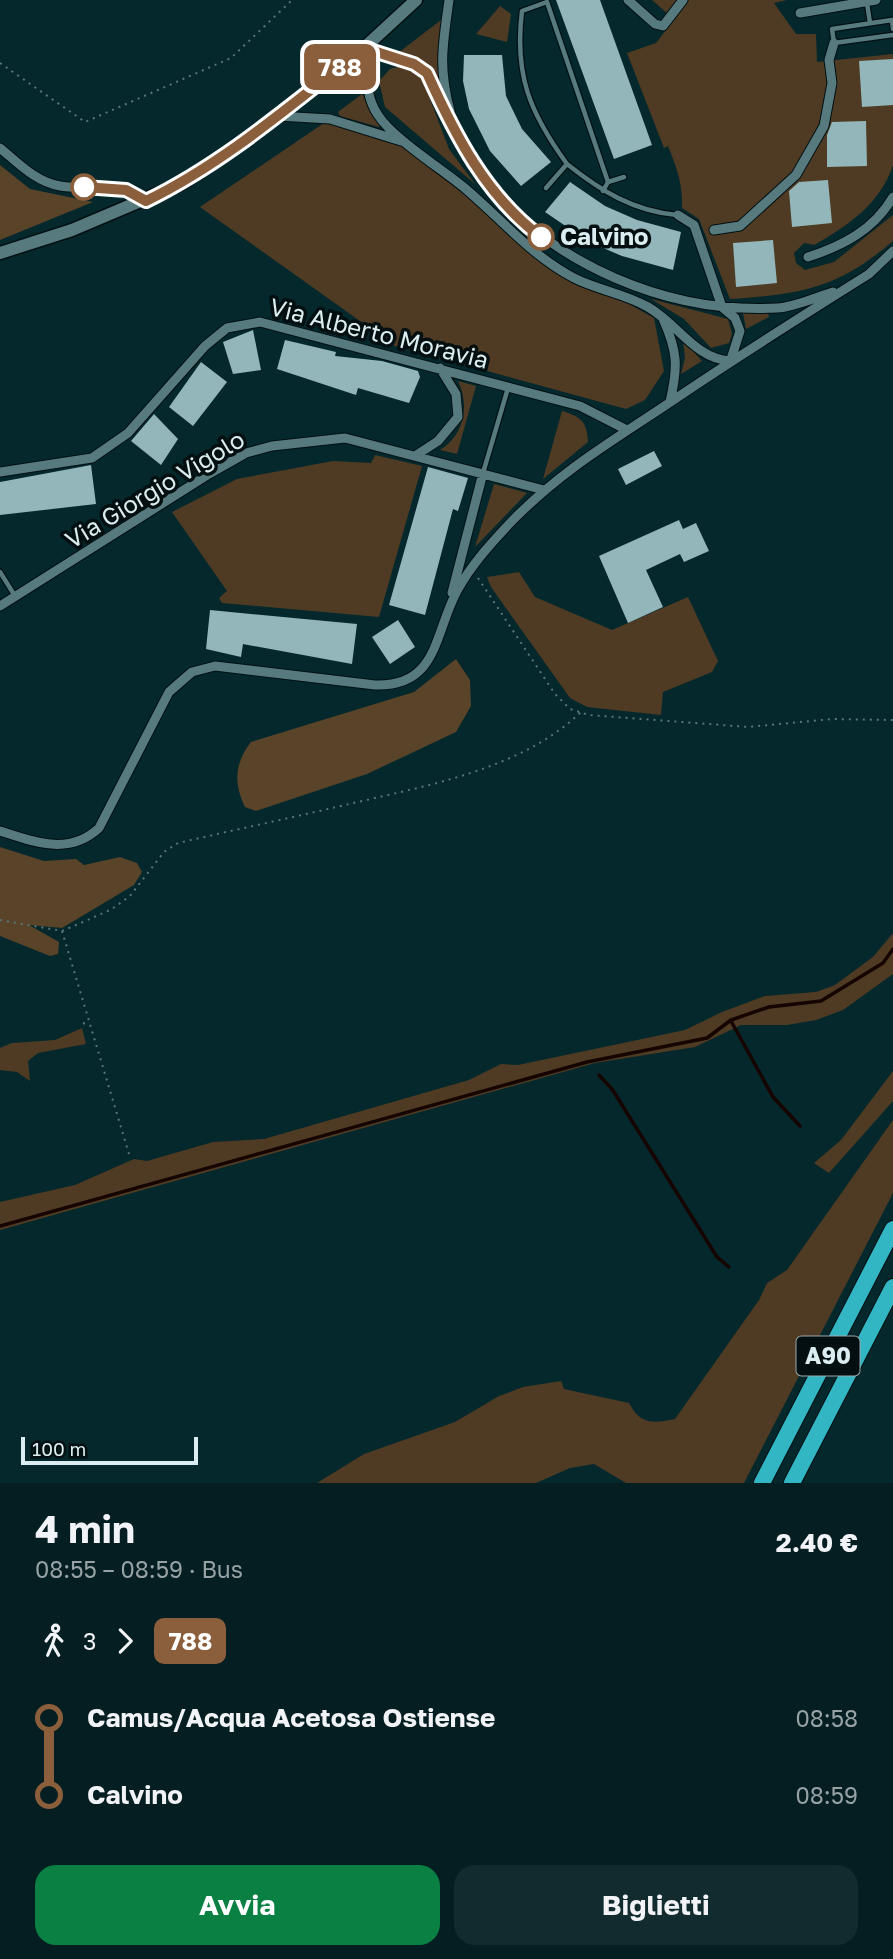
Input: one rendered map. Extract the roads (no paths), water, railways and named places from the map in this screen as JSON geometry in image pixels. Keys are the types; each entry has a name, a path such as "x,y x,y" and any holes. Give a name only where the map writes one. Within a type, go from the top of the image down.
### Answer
{"highway":[{"name":"A90","path":"762,1483 893,1229"},
{"name":"A90","path":"792,1483 893,1287"}],"street":[{"path":"0,253 72,230 146,201 200,172 364,48 416,0"},
{"path":"449,0 442,46 441,77 454,127"},
{"path":"628,0 655,24 663,26 683,0"},
{"path":"800,13 872,1"},
{"path":"714,230 740,226 796,175 824,126 832,83 829,60 834,43"},
{"path":"364,48 414,64 427,73 482,180 525,225 558,249 598,271 649,289 722,307 780,308 848,287"},
{"path":"364,48 368,90 378,116 405,142 470,192 529,248 574,278 644,305 662,316 711,359 730,360"},
{"path":"277,116 330,119 405,142"},
{"path":"0,148 44,181 60,186 126,190 146,201"},
{"path":"808,257 844,245 885,212 893,197"},
{"path":"678,215 694,225 722,307 735,318 740,331 730,360"},
{"path":"447,612 471,568 500,533 544,490 587,454 670,402 730,360 869,274 893,251"},
{"path":"662,316 676,347 676,373 670,402"},
{"name":"Via Alberto Moravia","path":"0,472 92,458 128,433 205,346 227,328 260,321 580,406 627,430"},
{"path":"418,454 438,441 457,417 456,394 440,368"},
{"name":"Via Giorgio Vigolo","path":"0,606 246,453 285,444 345,438 418,454 544,490"},
{"path":"0,831 41,844 69,845 90,837 99,828 169,692 192,672 215,666 374,685 400,684 418,672 431,656 447,612 484,473"}],"lane":[{"path":"870,23 872,1"},
{"path":"608,182 547,2 522,11 518,42 524,90 543,131 567,164 603,191 632,206 678,215"},
{"path":"893,29 892,20 832,29 834,43 893,35"},
{"path":"546,188 567,164"},
{"path":"603,191 608,182 624,177"},
{"path":"484,473 509,387"},
{"path":"0,572 1,579 15,597"}],"waterway":[{"path":"0,1226 587,1062 707,1038 731,1020 769,1007 821,1001 883,963 893,949"},
{"path":"731,1021 773,1097 800,1126"},
{"path":"599,1075 612,1089 717,1257 729,1267"}],"place":[{"name":"Calvino","path":"541,237"}]}
